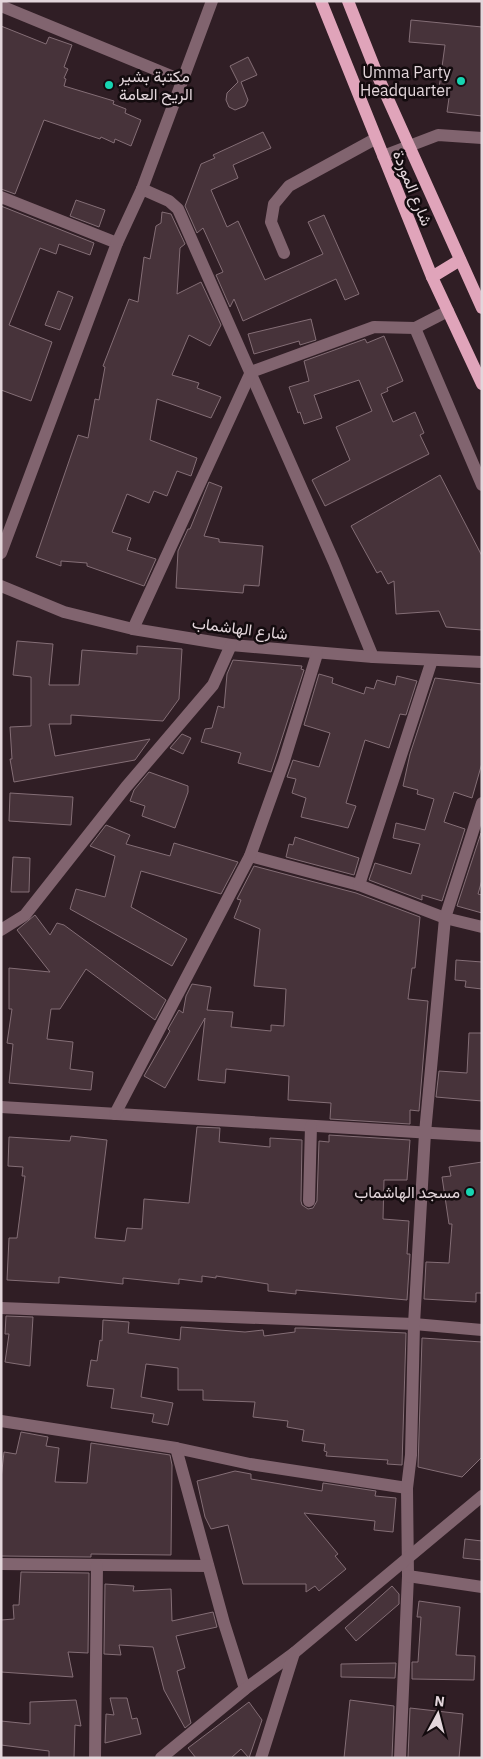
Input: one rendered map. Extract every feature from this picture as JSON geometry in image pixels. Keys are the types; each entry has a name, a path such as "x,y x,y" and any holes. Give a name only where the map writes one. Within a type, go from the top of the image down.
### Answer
{"main road":[{"name":"شارع الموردة","path":"321,1 432,278 482,384"},
{"name":"شارع الموردة","path":"348,1 409,145 482,308"},
{"path":"432,278 460,260"}],"street":[{"path":"1,553 117,243 142,189 212,1"},
{"path":"1,6 181,80"},
{"path":"383,156 438,135 482,138"},
{"path":"284,253 271,222 274,204 288,186 375,139"},
{"path":"142,189 169,201 178,209 334,562 373,658"},
{"path":"1,197 117,243"},
{"path":"133,629 251,372 374,327 416,328 448,311"},
{"path":"416,328 482,485"},
{"name":"شارع الهاشماب","path":"1,586 64,612 133,629 232,645 373,658 482,662"},
{"path":"1,930 25,915 126,787 213,685 232,645"},
{"path":"116,1114 250,856 284,761 317,654"},
{"path":"359,885 432,660"},
{"path":"400,1758 408,1576 407,1488 411,1456 414,1324 425,1133 445,918 482,802"},
{"path":"250,856 359,885 445,918 482,927"},
{"path":"1,1107 482,1136"},
{"path":"309,1201 312,1126"},
{"path":"1,1308 414,1324 482,1330"},
{"path":"1,1421 176,1448 250,1464 407,1488"},
{"path":"176,1448 208,1566 245,1689"},
{"path":"161,1758 245,1689 294,1653 482,1496"},
{"path":"1,1564 208,1566"},
{"path":"95,1758 97,1565"},
{"path":"408,1576 482,1587"},
{"path":"261,1758 294,1653"}],"building":[{"path":"411,20 482,27 482,116 447,112 449,98 438,96 445,45 409,42"},
{"path":"1,26 46,44 49,37 72,45 64,67 68,69 64,78 66,79 64,86 114,101 113,104 126,109 125,113 141,120 131,146 115,139 114,143 101,137 100,139 44,120 15,194 1,189"},
{"path":"248,57 257,75 241,82 248,100 245,106 235,110 229,107 226,100 227,93 238,82 230,66"},
{"path":"263,132 271,148 233,165 238,178 211,190 227,227 238,221 265,280 323,254 308,222 324,215 359,294 345,300 336,279 243,321 234,299 230,307 216,275 223,272 203,228 197,233 185,206 201,164 215,158 213,155"},
{"path":"76,200 105,210 99,227 70,216"},
{"path":"1,206 94,243 90,255 59,244 56,254 40,248 9,325 52,342 31,401 1,390"},
{"path":"162,212 171,214 185,244 180,248 177,294 201,282 221,325 210,346 189,335 172,375 199,383 197,388 221,397 211,418 157,399 150,440 197,458 191,476 177,471 167,496 154,491 149,503 127,494 112,532 131,538 127,550 156,559 144,586 87,566 87,563 61,561 61,566 36,557 78,435 88,438 95,399 99,400 105,367 103,366 129,299 138,302 144,257 150,259 156,226 161,223"},
{"path":"58,291 73,297 60,330 45,325"},
{"path":"311,319 316,340 300,345 299,341 254,354 248,334"},
{"path":"384,336 403,381 387,388 388,391 381,394 393,422 415,412 424,433 420,435 429,454 325,506 312,480 350,460 336,427 372,411 359,380 314,395 322,418 304,424 289,387 309,381 304,361 365,339 367,343"},
{"path":"440,475 482,556 482,630 446,627 439,611 396,614 394,581 388,584 381,571 377,573 351,526"},
{"path":"209,482 222,487 204,536 219,539 219,542 263,546 259,586 244,585 243,593 176,588 178,551 188,529 190,529"},
{"path":"17,641 53,644 49,685 79,685 82,650 137,654 137,646 182,649 179,699 163,721 71,715 71,724 49,724 55,756 150,739 135,760 14,782 10,759 12,759 10,727 31,726 31,677 13,675"},
{"path":"233,660 302,666 301,669 304,670 271,772 238,763 241,753 201,742 205,729 212,728 218,706 224,708 227,674"},
{"path":"319,674 333,678 332,683 364,694 366,687 374,689 377,680 395,685 397,676 417,681 406,715 400,714 389,748 365,740 346,803 356,806 348,828 301,817 306,798 292,793 296,779 287,777 293,760 319,767 330,733 304,725"},
{"path":"435,678 482,684 482,763 472,798 454,792 444,822 465,829 442,901 422,895 422,900 369,880 375,863 411,874 420,844 393,838 396,823 425,830 434,799 417,794 418,790 403,786 410,754"},
{"path":"182,734 191,738 183,754 170,748"},
{"path":"149,772 188,786 188,792 175,828 142,816 145,806 130,801 134,790"},
{"path":"10,793 73,797 71,825 9,821"},
{"path":"106,825 130,835 126,844 170,856 174,843 238,862 221,894 141,871 131,907 187,939 172,966 70,909 76,889 105,897 115,856 90,846"},
{"path":"481,833 482,880 478,894 482,895 482,913 457,906"},
{"path":"295,837 359,858 354,875 286,857 289,844 293,845"},
{"path":"13,857 30,858 29,892 11,892"},
{"path":"254,866 356,893 420,917 415,968 412,968 408,999 428,1001 419,1111 410,1110 410,1124 330,1119 331,1103 288,1100 289,1076 226,1069 225,1083 198,1080 205,1018 165,1088 144,1076 170,1031 168,1029 179,1010 183,1013 186,996 192,984 211,987 207,1010 233,1012 231,1027 271,1031 271,1025 284,1026 286,989 254,986 260,929 234,918 241,900 237,899"},
{"path":"35,915 50,935 57,923 64,925 166,1000 155,1020 86,969 60,1009 51,1009 47,1039 73,1042 70,1069 93,1072 91,1090 9,1083 13,1044 7,1043 12,1009 9,1009 9,968 50,972 17,930"},
{"path":"456,960 482,962 482,989 465,987 466,981 455,980"},
{"path":"469,1033 482,1033 482,1101 436,1097 439,1071 467,1073"},
{"path":"197,1127 220,1128 219,1142 270,1147 270,1138 302,1140 301,1201 302,1205 308,1209 313,1208 317,1201 319,1141 329,1142 329,1135 410,1140 407,1180 384,1180 383,1219 409,1221 407,1254 410,1254 407,1300 296,1290 296,1294 268,1291 268,1284 216,1276 216,1278 202,1276 202,1282 179,1279 179,1284 123,1278 123,1284 59,1277 59,1283 7,1280 9,1238 17,1238 25,1176 22,1176 23,1167 8,1166 9,1137 70,1141 71,1136 107,1140 95,1238 125,1241 127,1228 142,1229 144,1199 189,1203"},
{"path":"482,1162 482,1293 476,1293 476,1302 424,1299 426,1262 449,1263 452,1224 449,1224 442,1177 451,1176 449,1167"},
{"path":"6,1316 33,1317 30,1366 5,1362 9,1334 5,1334"},
{"path":"103,1320 129,1322 128,1333 180,1340 181,1327 245,1332 263,1330 264,1336 295,1332 295,1328 406,1333 402,1465 387,1464 388,1460 326,1456 327,1452 324,1451 325,1444 302,1441 304,1430 287,1427 288,1421 253,1417 255,1402 203,1400 203,1390 178,1390 178,1368 146,1364 141,1397 173,1403 168,1425 152,1422 154,1414 111,1408 114,1389 87,1386 91,1360 97,1361 100,1340 102,1341"},
{"path":"422,1338 482,1342 482,1457 462,1477 418,1467"},
{"path":"21,1432 48,1437 46,1446 59,1448 55,1482 87,1483 91,1443 170,1455 172,1465 171,1555 91,1554 91,1557 1,1556 1,1479 4,1452 16,1454"},
{"path":"235,1471 251,1474 251,1479 322,1491 323,1483 376,1491 375,1496 396,1498 393,1532 374,1530 375,1521 304,1513 338,1554 335,1556 346,1569 319,1591 315,1586 306,1592 306,1584 243,1584 228,1525 211,1529 205,1517 197,1481"},
{"path":"465,1539 482,1541 482,1560 463,1558"},
{"path":"21,1572 89,1573 88,1653 68,1652 73,1677 1,1672 1,1620 14,1619 13,1605 19,1605"},
{"path":"105,1584 134,1586 133,1591 171,1589 172,1621 213,1612 217,1627 176,1636 185,1668 177,1671 191,1723 185,1728 164,1690 153,1647 119,1645 121,1655 104,1654"},
{"path":"392,1586 399,1594 399,1604 356,1641 345,1628"},
{"path":"419,1601 460,1607 456,1655 475,1656 474,1680 412,1679 412,1662 418,1662 421,1617 417,1617"},
{"path":"396,1663 395,1678 341,1677 341,1664"},
{"path":"110,1698 127,1698 132,1719 137,1718 141,1734 105,1743 106,1714 114,1715"},
{"path":"76,1700 81,1726 75,1725 74,1758 49,1758 49,1751 1,1745 1,1721 30,1724 30,1702"},
{"path":"350,1700 394,1706 392,1758 344,1758"},
{"path":"249,1702 262,1720 249,1758 241,1749 231,1758 196,1758 188,1748"},
{"path":"410,1708 463,1714 459,1758 408,1758"}],"place":[{"name":"Umma Party Headquarter","path":"461,81"},
{"name":"مكتبة بشير الريح العامة","path":"109,85"},
{"name":"مسجد الهاشماب","path":"470,1192"}]}
